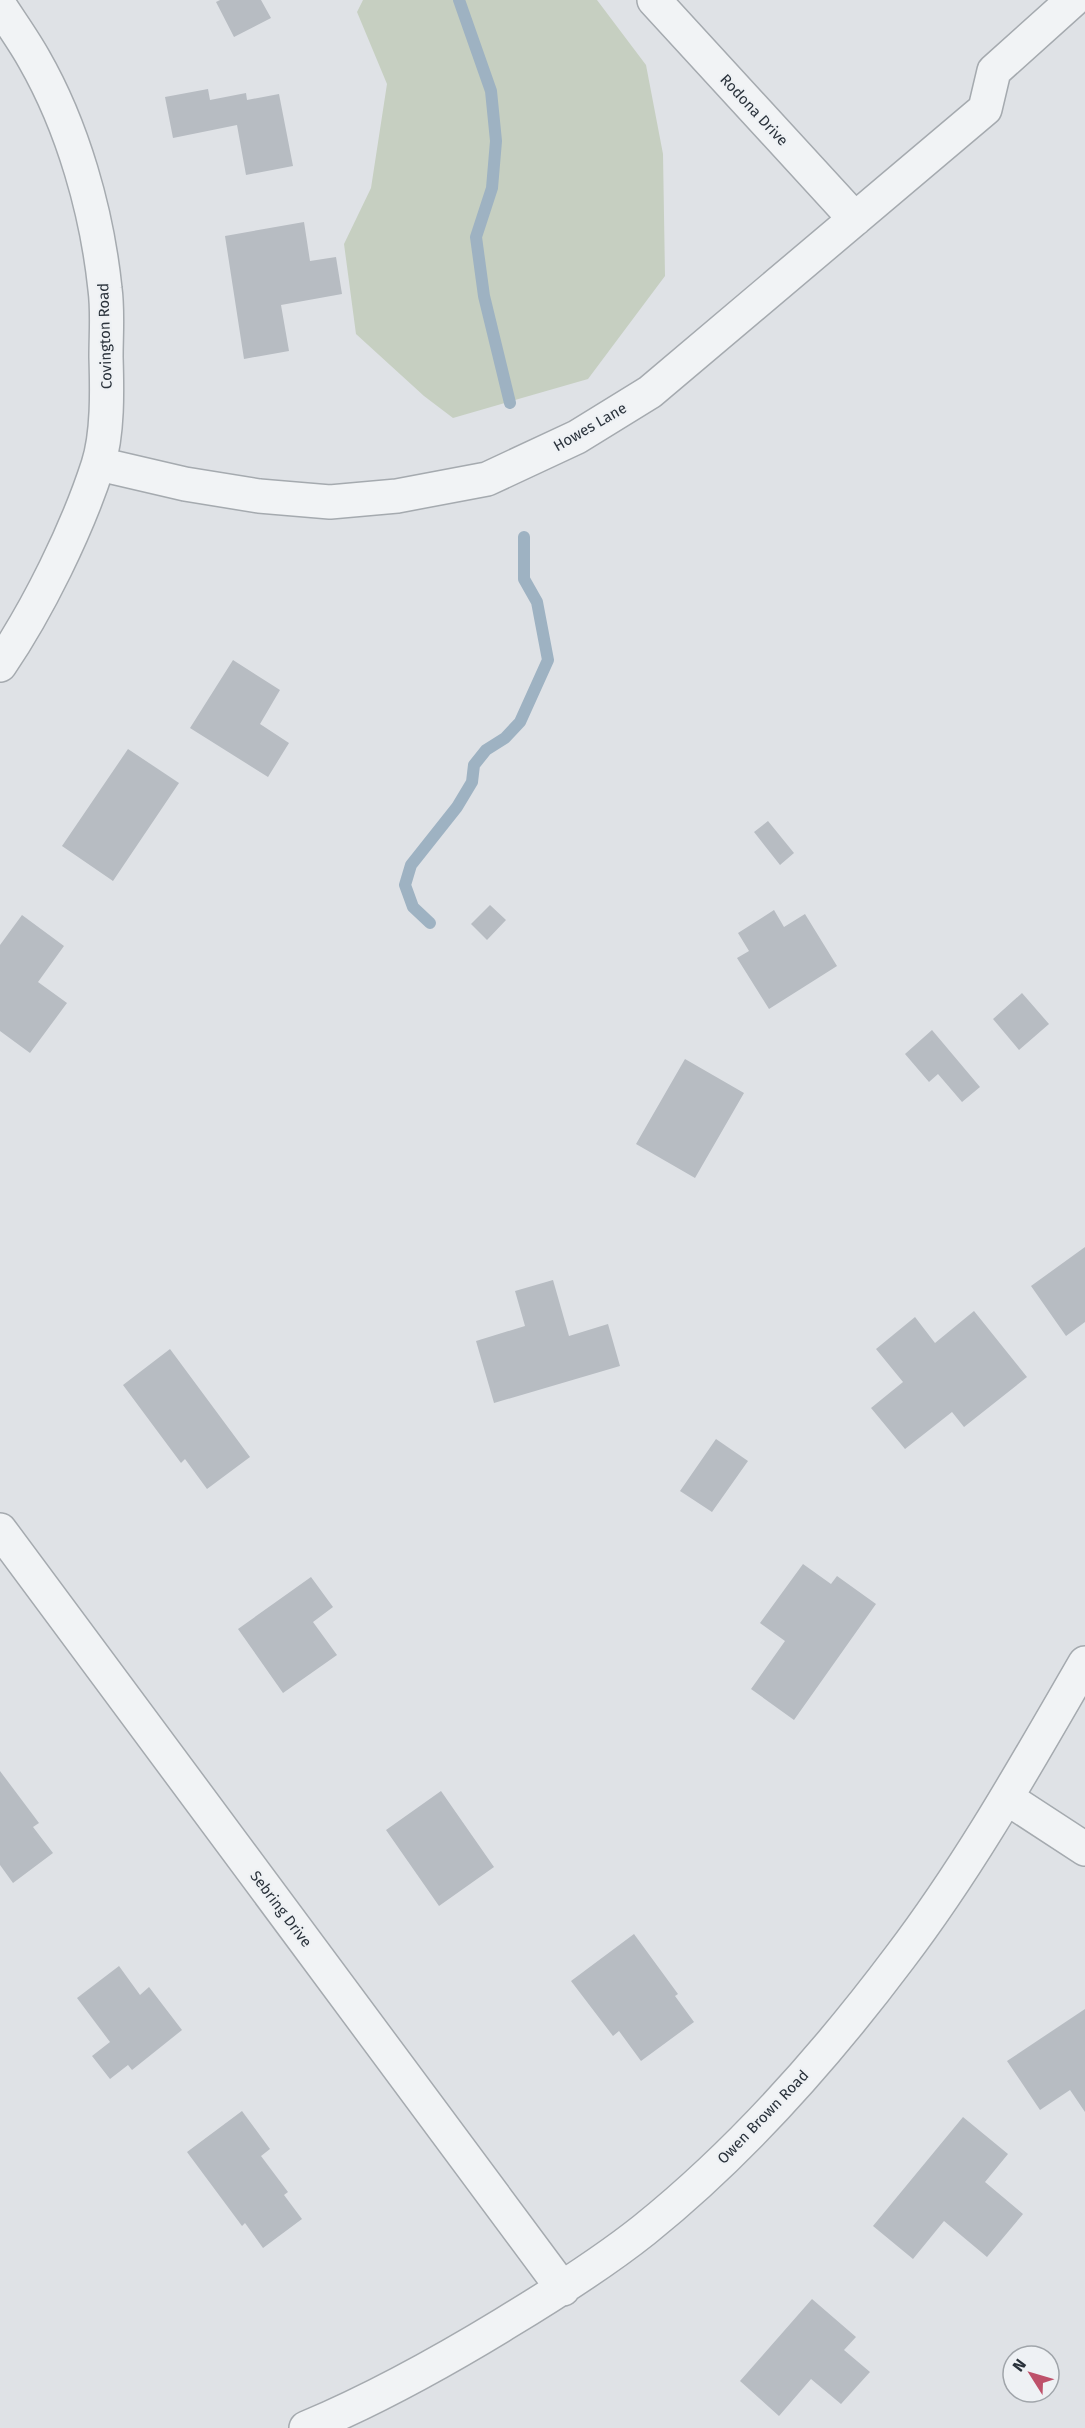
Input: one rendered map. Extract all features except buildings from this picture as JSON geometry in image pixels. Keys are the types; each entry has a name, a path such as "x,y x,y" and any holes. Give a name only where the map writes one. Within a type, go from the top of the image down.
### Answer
{"street":[{"name":"Rodona Drive","path":"654,0 855,219"},
{"name":"Howes Lane","path":"99,464 195,486 259,496 330,502 397,496 488,479 577,437 650,392 985,109 994,71 1073,0"},
{"name":"Covington Road","path":"0,6 35,61 62,118 96,234 106,290 107,396 99,464 61,555 16,642 0,665"},
{"name":"Sebring Drive","path":"0,1530 563,2289"},
{"name":"Owen Brown Road","path":"306,2428 351,2409 449,2357 563,2289 643,2231 704,2179 764,2118 831,2044 901,1956 1006,1798 1085,1663"},
{"path":"1006,1798 1085,1849"}],"green space":[{"path":"363,0 597,0 646,65 663,154 665,276 588,379 453,418 424,396 356,334 344,244 371,188 387,84 357,12"}],"waterway":[{"path":"459,0 491,91 496,141 492,188 476,237 484,296 510,403"},
{"path":"430,923 413,907 405,885 411,865 457,807 472,782 474,765 486,750 505,738 520,722 548,660 537,602 524,579 524,537"}]}
